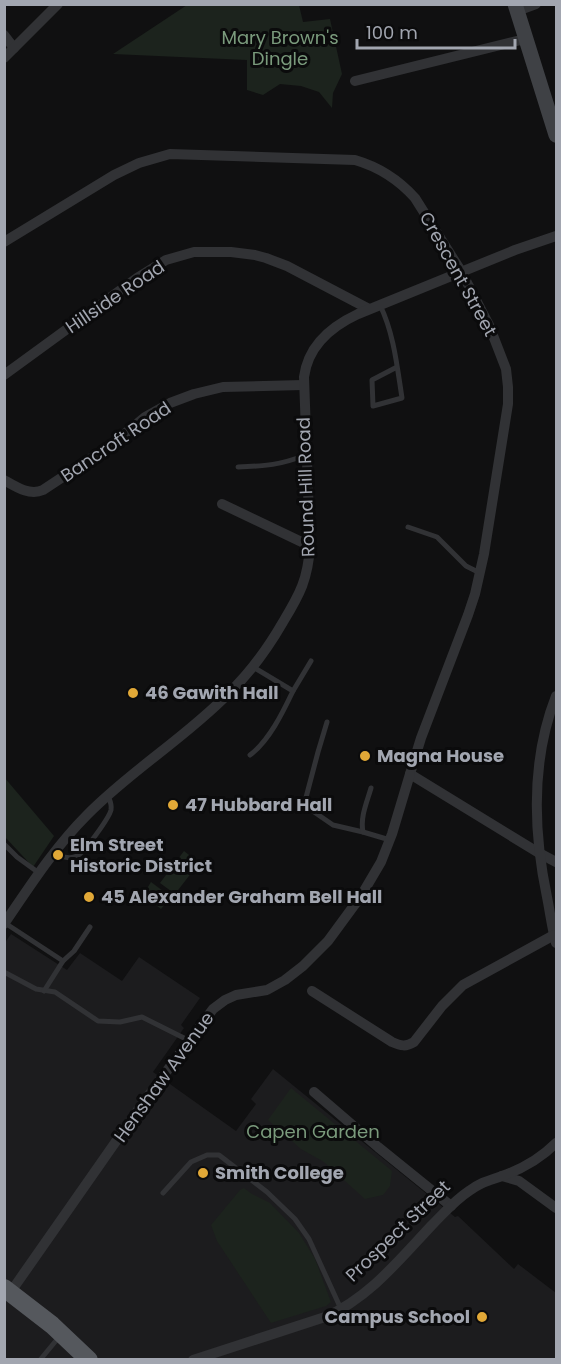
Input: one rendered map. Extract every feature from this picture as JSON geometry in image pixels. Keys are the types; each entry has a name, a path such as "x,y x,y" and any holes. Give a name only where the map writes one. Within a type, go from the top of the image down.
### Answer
{"highway":[{"path":"7,1290 90,1359"}],"main road":[{"path":"516,8 556,130"}],"street":[{"path":"4,58 58,4"},
{"path":"516,8 536,4"},
{"path":"4,35 14,48"},
{"path":"355,81 525,39"},
{"name":"Crescent Street","path":"4,242 114,175 139,163 170,154 356,160 394,178 415,198 461,271 489,325 506,369 508,404 480,573 471,607 410,774"},
{"name":"Round Hill Road","path":"5,924 63,840 108,792 221,701 253,667 275,636 297,598 309,565 310,546 303,385 306,364 319,341 337,325 374,307 461,271 556,236"},
{"name":"Hillside Road","path":"4,375 137,278 166,260 194,252 231,252 266,258 374,307"},
{"name":"Bancroft Road","path":"4,480 22,489 38,493 154,412 195,394 231,386 303,385"},
{"path":"222,504 310,546"},
{"path":"312,992 392,1042 409,1046 449,998 463,985 555,938 539,854 536,789 539,759 556,696"},
{"path":"410,774 539,854 556,862"},
{"name":"Henshaw Avenue","path":"7,1290 213,1009 236,995 267,990 285,980 328,941 361,896 381,862 410,774"},
{"path":"314,1092 451,1206"},
{"name":"Prospect Street","path":"193,1359 214,1356 325,1317 341,1309 380,1280 468,1191 486,1180 502,1176 529,1164 556,1143"},
{"path":"502,1176 519,1181 556,1208"}],"lane":[{"path":"374,307 387,320 394,347 402,398 373,406 372,380 397,367"},
{"path":"238,467 271,466 306,455"},
{"path":"408,527 437,537 466,566 480,573"},
{"path":"250,755 259,748 284,712 293,691 311,661"},
{"path":"253,667 293,691"},
{"path":"327,722 304,805 333,825 390,840"},
{"path":"363,832 364,811 371,788"},
{"path":"53,854 64,857 79,856 110,812 108,792"},
{"path":"4,844 39,873"},
{"path":"5,924 63,961"},
{"path":"44,991 63,961 74,951 90,927"},
{"path":"4,972 36,989 55,992 98,1021 120,1022 142,1017 190,1041"},
{"path":"163,1193 191,1162 207,1155 219,1155 267,1192 295,1219 309,1239 341,1309"},
{"path":"40,1359 62,1334"}],"shaded area":[{"name":"Smith College","path":"11,934 67,970 80,953 122,981 139,957 200,998 181,1025 184,1028 153,1072 236,1131 256,1104 251,1099 273,1069 455,1217 458,1216 514,1269 518,1264 556,1293 556,1359 5,1360 4,944"}],"green space":[{"name":"Mary Brown's Dingle","path":"187,5 299,5 303,22 330,19 342,74 333,93 332,108 319,92 301,86 280,84 263,95 247,90 247,60 113,54"},
{"path":"4,777 54,836 33,867 5,837"},
{"path":"184,851 199,863 175,894 160,883"},
{"path":"151,882 171,897 161,909 143,895"},
{"name":"Capen Garden","path":"291,1088 392,1171 390,1186 383,1195 365,1199 324,1162 301,1149 268,1120"},
{"path":"244,1188 270,1203 299,1233 315,1259 331,1302 326,1306 271,1323 217,1241 211,1225"}],"place":[{"name":"46 Gawith Hall","path":"133,693"},
{"name":"Magna House","path":"365,756"},
{"name":"47 Hubbard Hall","path":"173,805"},
{"name":"Elm Street Historic District","path":"58,855"},
{"name":"45 Alexander Graham Bell Hall","path":"89,897"},
{"name":"Smith College","path":"203,1173"},
{"name":"Campus School","path":"482,1317"}]}
